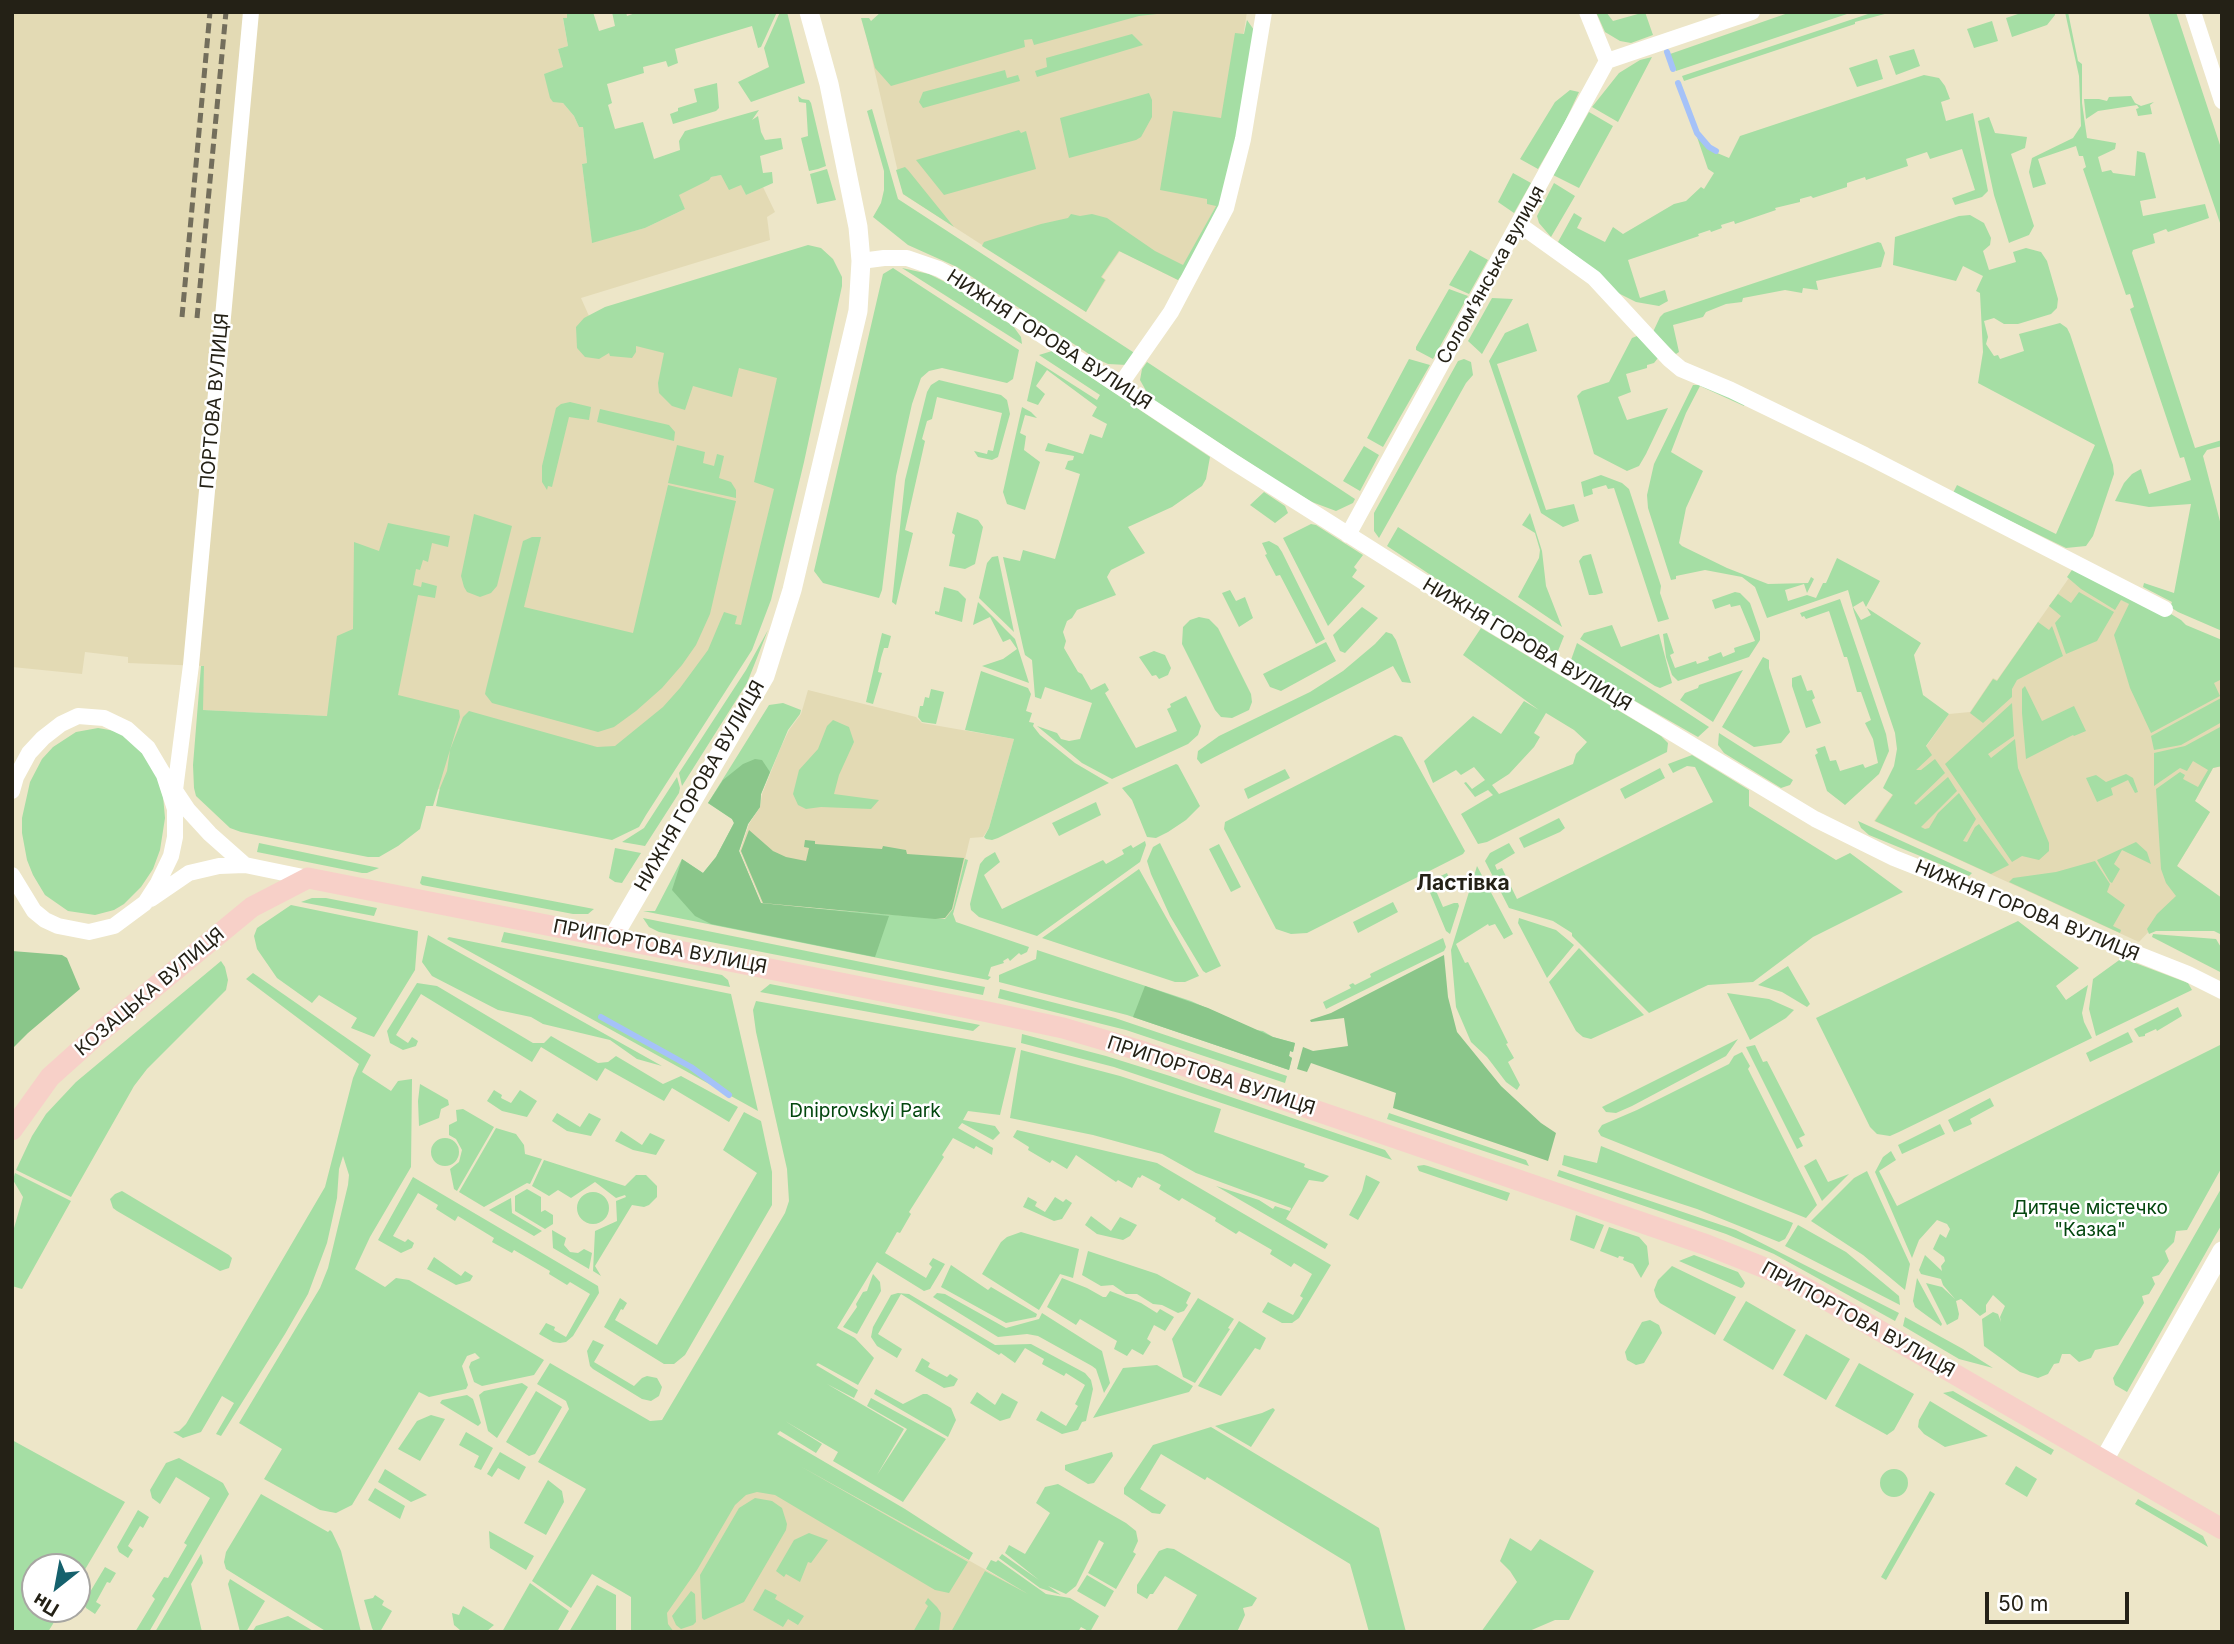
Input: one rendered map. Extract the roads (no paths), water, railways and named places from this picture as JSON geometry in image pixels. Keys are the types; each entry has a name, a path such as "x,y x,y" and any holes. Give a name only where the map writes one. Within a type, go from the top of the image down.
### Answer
{"main road":[{"name":"ПРИПОРТОВА ВУЛИЦЯ","path":"308,878 950,1004 1063,1028 1139,1050 1742,1258 1806,1288 2222,1529"},
{"name":"КОЗАЦЬКА ВУЛИЦЯ","path":"12,1130 50,1077 99,1033 252,907 308,878"}],"street":[{"name":"ПОРТОВА ВУЛИЦЯ","path":"175,790 191,665 251,12"},
{"name":"НИЖНЯ ГОРОВА ВУЛИЦЯ","path":"612,939 765,676 782,627 804,542 860,299 861,261 854,204 809,12"},
{"path":"1120,385 1171,312 1226,208 1243,139 1264,12"},
{"path":"1587,12 1607,61 1752,12"},
{"path":"2193,12 2222,100"},
{"name":"Соломʼянська вулиця","path":"1348,535 1520,225 1607,61"},
{"path":"1520,225 1594,278 1675,365 1752,399 1853,449 2165,609"},
{"name":"НИЖНЯ ГОРОВА ВУЛИЦЯ","path":"861,261 907,258 939,269 1348,535 1568,672 1791,805 1894,858 2188,974 2222,991"},
{"name":"ПРИПОРТОВА ВУЛИЦЯ","path":"12,791 29,753 43,737 78,716 104,718 127,729 148,747 188,810 245,865 308,878"},
{"name":"ПРИПОРТОВА ВУЛИЦЯ","path":"12,875 34,911 45,920 89,932 114,926 145,903 171,856 175,837 175,809 164,775"},
{"path":"145,903 189,873 219,866 245,865"},
{"path":"2104,1460 2222,1251"}],"waterway":[{"path":"1667,52 1673,69"},
{"path":"1678,83 1697,133 1716,151"},
{"path":"601,1017 691,1067 729,1095"}],"railway":[{"path":"182,317 210,12"},
{"path":"197,318 226,12"}],"district":[{"name":"Ластівка","path":"1463,884"}],"park label":[{"name":"Dniprovskyi Park","path":"865,1111"},
{"name":"Дитяче містечко \"Казка\"","path":"2090,1219"}]}
